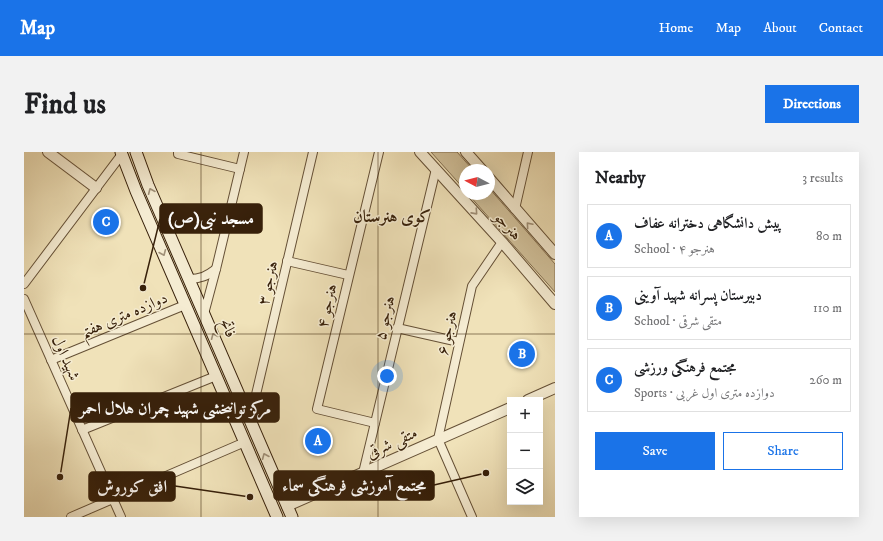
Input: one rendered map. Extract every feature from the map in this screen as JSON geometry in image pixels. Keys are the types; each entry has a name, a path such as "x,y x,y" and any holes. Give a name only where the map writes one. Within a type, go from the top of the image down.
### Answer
{"main road":[{"name":"فاتح","path":"136,152 148,186 292,517"},
{"name":"فاتح","path":"122,153 136,191 275,516"}],"street":[{"path":"48,152 96,188"},
{"path":"178,152 178,154 240,169"},
{"path":"204,314 244,152"},
{"name":"هنرجو ۳","path":"250,420 313,152"},
{"name":"هنرجو ۴","path":"375,423 316,409 379,152"},
{"name":"هنرجو","path":"420,152 502,242 555,304"},
{"path":"466,152 477,164"},
{"path":"515,209 528,152"},
{"path":"24,284 122,153"},
{"name":"هنرجو ۵","path":"363,473 436,168"},
{"name":"هنرجو","path":"495,185 555,254"},
{"name":"هنرجو ۶","path":"438,439 472,286 502,242"},
{"path":"287,261 348,275"},
{"path":"189,279 199,279 216,269"},
{"name":"شهید اول","path":"24,298 121,517"},
{"name":"دوازده متری هفتم","path":"51,360 185,305"},
{"path":"397,328 459,342"},
{"path":"82,430 216,376"},
{"path":"535,397 555,388"},
{"name":"متقی شرقی","path":"287,506 507,409"},
{"path":"438,439 472,517"},
{"path":"70,517 244,442"}],"shaded area":[{"path":"431,152 457,152 468,164 459,164 459,183"},
{"path":"495,195 555,264 555,292 473,200 495,200"}],"place":[{"name":"مجتمع فرهنگی ورزشی","path":"106,222"},
{"name":"مسجد نبی(ص)","path":"143,288"},
{"name":"دبیرستان پسرانه شهید آوینی","path":"522,354"},
{"name":"پیش دانشگاهی دخترانه عفاف","path":"318,441"},
{"name":"مجتمع آموزشی فرهنگی سماء","path":"486,473"},
{"name":"مرکز توانبخشی شهید چمران هلال احمر","path":"60,477"},
{"name":"افق کوروش","path":"250,497"}],"district":[{"name":"کوی هنرستان","path":"392,217"}]}
